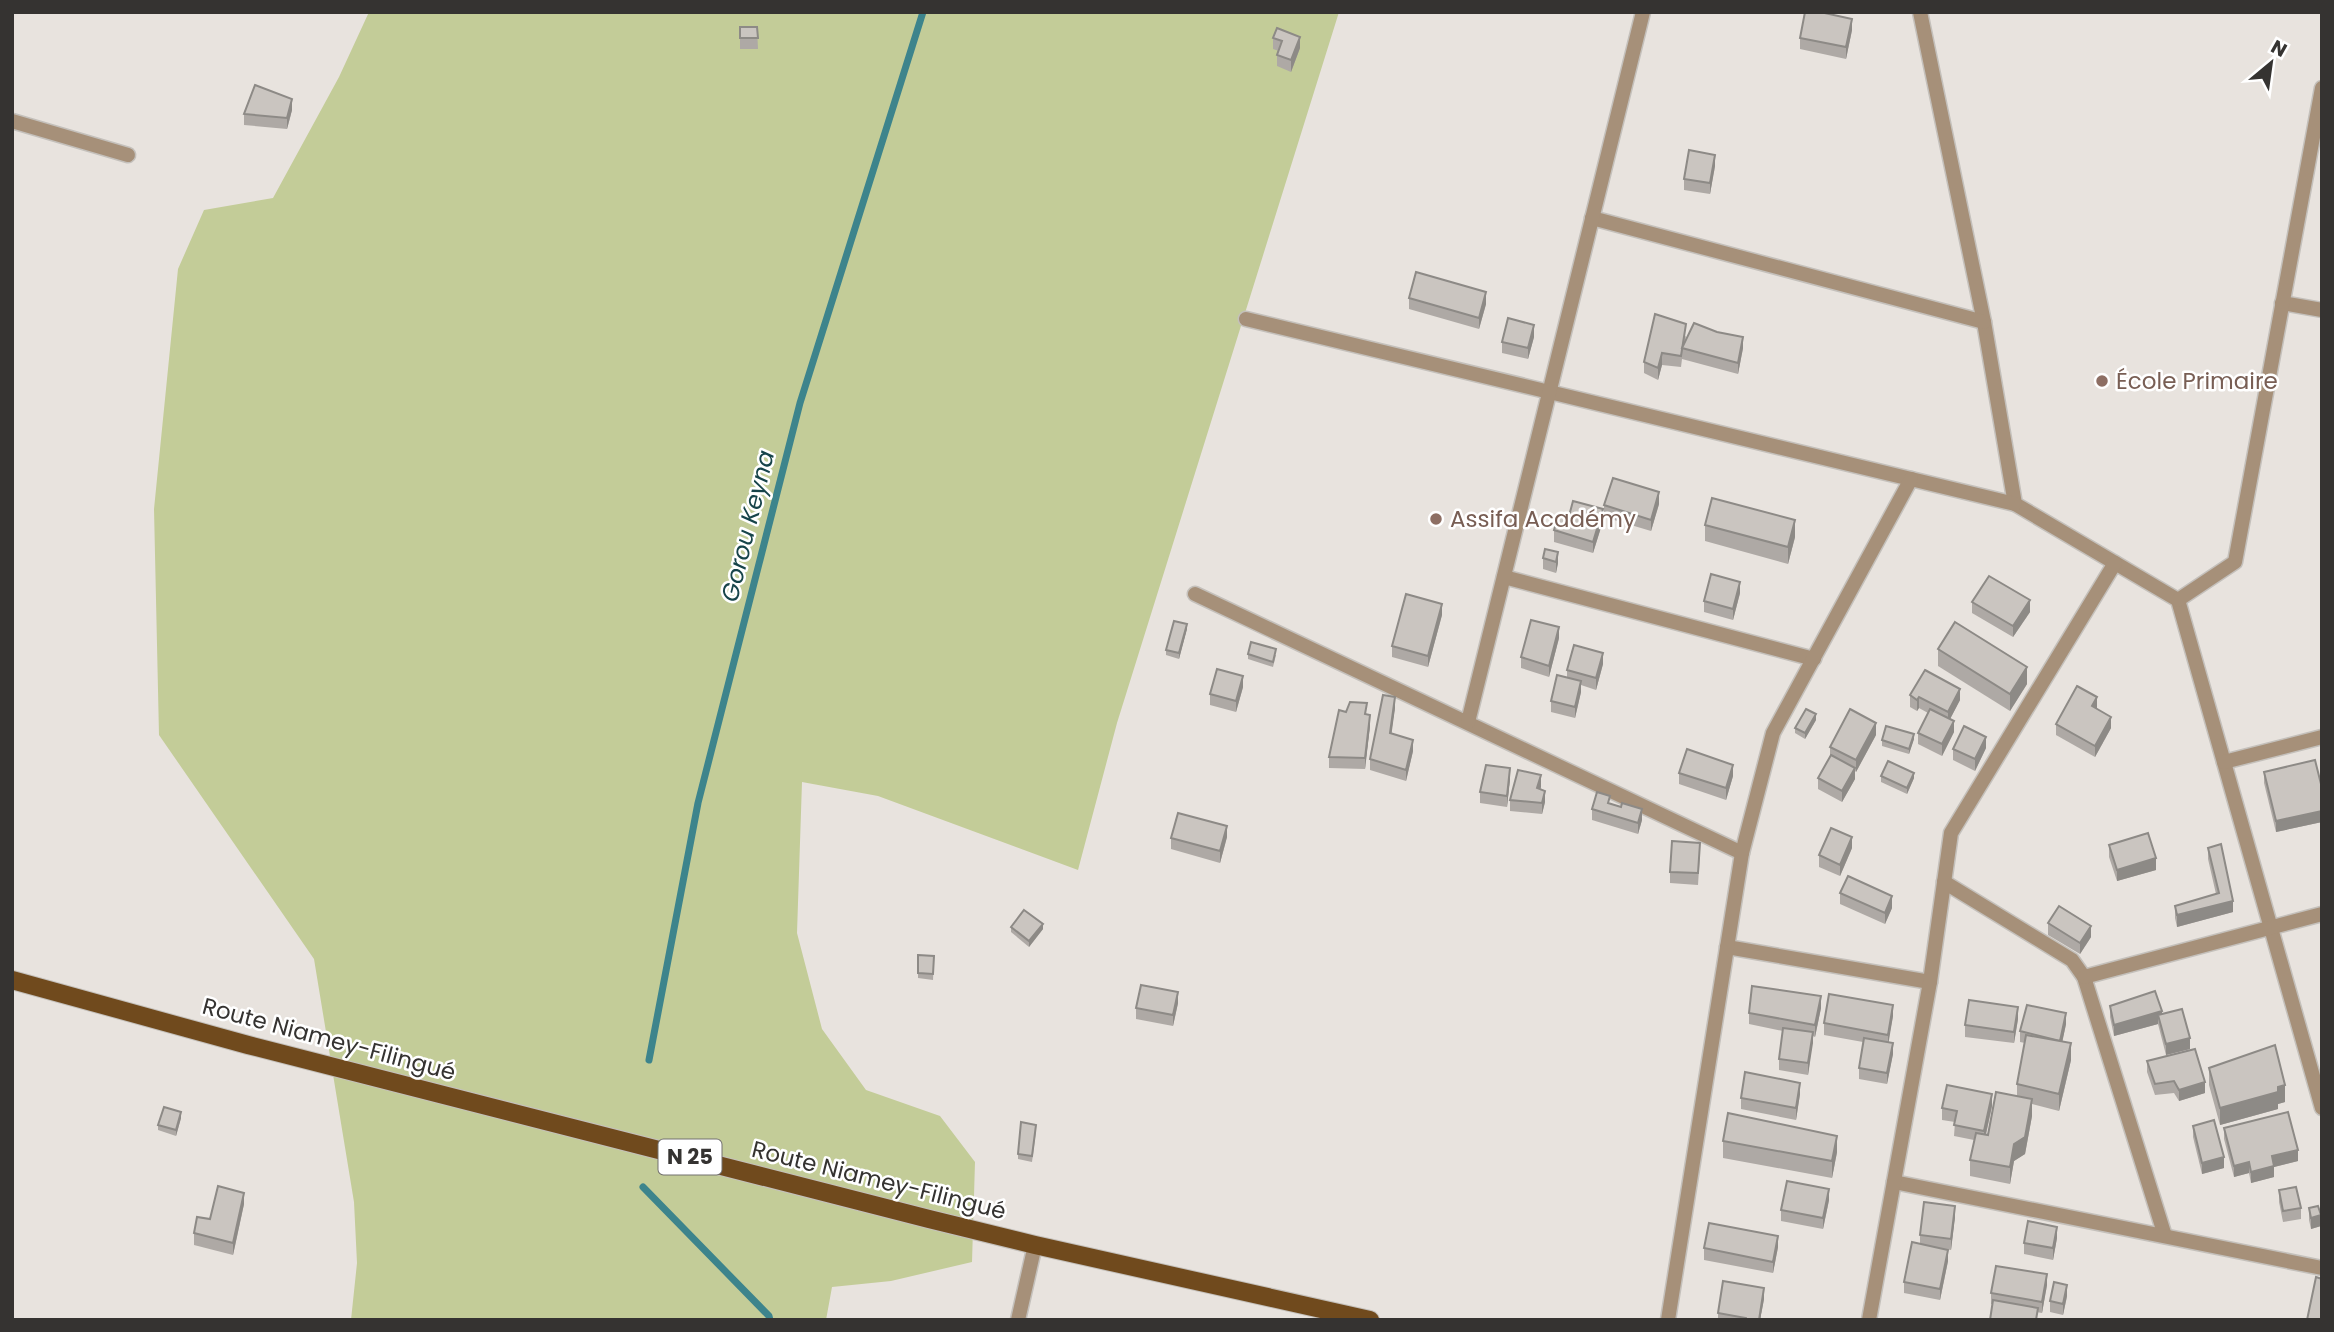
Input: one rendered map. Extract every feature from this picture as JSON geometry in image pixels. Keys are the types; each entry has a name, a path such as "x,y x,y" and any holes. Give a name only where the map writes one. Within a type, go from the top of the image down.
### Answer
{"main road":[{"name":"Route Niamey-Filingué","path":"12,979 248,1045 1035,1245 1370,1320"}],"street":[{"path":"1468,722 1643,12"},
{"path":"1920,12 1984,322 2015,504"},
{"path":"2178,600 2235,562 2322,88"},
{"path":"12,121 128,155"},
{"path":"1592,218 1984,322"},
{"path":"2282,303 2322,310"},
{"path":"1246,319 2015,504 2178,600 2322,1108"},
{"path":"1668,1320 1742,852 1773,733 1911,478"},
{"path":"1870,1320 1930,982 1951,833 2115,563"},
{"path":"1504,577 1814,659"},
{"path":"1195,594 1742,852"},
{"path":"2224,762 2322,737"},
{"path":"1944,882 2072,960 2084,977 2165,1236"},
{"path":"2084,977 2322,914"},
{"path":"1727,947 1930,982"},
{"path":"1894,1182 2322,1268"},
{"path":"1018,1320 1035,1245"}],"green space":[{"path":"369,12 1339,12 1117,723 1078,870 878,796 802,782 797,933 822,1029 866,1090 940,1116 975,1162 972,1262 891,1281 832,1287 826,1320 351,1320 357,1263 354,1202 314,959 159,735 154,509 178,269 204,210 273,198 339,77"}],"building":[{"path":"1805,12 1820,12 1852,19 1846,47 1800,38"},
{"path":"740,27 757,27 758,38 740,38"},
{"path":"1277,28 1300,37 1291,60 1277,55 1282,41 1273,38"},
{"path":"255,85 292,99 287,118 244,114"},
{"path":"1689,150 1715,155 1710,183 1684,179"},
{"path":"1416,272 1486,292 1479,318 1409,298"},
{"path":"1655,314 1686,324 1681,356 1662,353 1658,368 1644,362"},
{"path":"1508,318 1534,325 1528,348 1502,342"},
{"path":"1694,323 1717,332 1743,337 1738,363 1682,348"},
{"path":"1613,478 1659,492 1651,520 1604,505"},
{"path":"1712,498 1795,520 1788,547 1705,525"},
{"path":"1573,501 1603,509 1593,542 1554,530 1559,514 1569,516"},
{"path":"1545,549 1558,552 1556,562 1543,558"},
{"path":"1711,574 1740,582 1733,609 1704,601"},
{"path":"1989,576 2030,600 2013,626 1972,602"},
{"path":"1406,594 1442,604 1428,656 1392,646"},
{"path":"1531,620 1559,627 1549,666 1521,657"},
{"path":"1174,621 1187,624 1179,653 1166,650"},
{"path":"1955,622 2027,667 2010,694 1938,649"},
{"path":"1251,642 1276,649 1273,662 1248,654"},
{"path":"1574,645 1603,653 1596,678 1567,670"},
{"path":"1217,669 1243,676 1236,701 1210,694"},
{"path":"1925,670 1960,689 1948,712 1910,695"},
{"path":"1557,675 1581,681 1575,707 1551,701"},
{"path":"2077,686 2097,697 2092,706 2111,717 2095,746 2056,724"},
{"path":"1383,695 1395,697 1390,733 1413,740 1406,770 1370,759"},
{"path":"1350,702 1367,703 1365,714 1370,715 1365,758 1329,757 1339,710 1346,712"},
{"path":"1806,709 1816,714 1805,733 1795,728"},
{"path":"1850,709 1876,723 1856,760 1830,747"},
{"path":"1930,709 1954,721 1942,744 1918,733"},
{"path":"1886,726 1914,734 1909,749 1882,740"},
{"path":"1964,726 1986,737 1975,759 1953,749"},
{"path":"1687,749 1733,765 1726,788 1679,773"},
{"path":"1831,755 1855,768 1842,791 1818,778"},
{"path":"2315,760 2322,788 2322,811 2276,821 2264,772"},
{"path":"1888,761 1914,773 1907,788 1881,776"},
{"path":"1486,765 1510,768 1507,796 1480,792"},
{"path":"1518,770 1541,775 1537,788 1545,791 1542,803 1510,800"},
{"path":"1597,792 1610,796 1608,803 1621,807 1622,803 1642,809 1638,823 1592,809"},
{"path":"1178,813 1227,826 1220,851 1171,838"},
{"path":"1831,828 1852,837 1840,865 1819,855"},
{"path":"2148,833 2156,858 2117,870 2109,845"},
{"path":"1672,841 1700,843 1698,873 1670,872"},
{"path":"2221,844 2233,901 2177,915 2175,906 2219,893 2208,848"},
{"path":"1848,876 1892,896 1885,913 1840,893"},
{"path":"2059,906 2091,926 2080,943 2048,923"},
{"path":"1024,910 1043,924 1029,941 1011,927"},
{"path":"918,955 934,956 933,974 918,973"},
{"path":"1141,985 1178,992 1173,1015 1136,1008"},
{"path":"1752,986 1821,996 1815,1025 1749,1013"},
{"path":"2155,991 2162,1011 2114,1025 2110,1006"},
{"path":"1829,994 1893,1005 1888,1035 1824,1023"},
{"path":"1969,1000 2018,1007 2014,1032 1965,1025"},
{"path":"2027,1005 2066,1013 2060,1041 2020,1031"},
{"path":"2182,1009 2190,1038 2166,1044 2158,1015"},
{"path":"1783,1028 1813,1032 1808,1063 1779,1059"},
{"path":"2026,1035 2071,1043 2059,1094 2017,1084"},
{"path":"1864,1038 1893,1043 1887,1073 1859,1068"},
{"path":"2275,1045 2285,1085 2278,1087 2278,1092 2220,1108 2209,1068"},
{"path":"2195,1049 2205,1082 2179,1090 2174,1081 2155,1084 2147,1061"},
{"path":"1745,1072 1800,1083 1796,1108 1741,1098"},
{"path":"1947,1085 1992,1094 1984,1131 1954,1125 1957,1111 1942,1108"},
{"path":"1996,1092 2032,1099 2025,1137 2014,1144 2010,1167 1970,1160 1976,1133 1988,1135"},
{"path":"164,1107 181,1112 176,1130 158,1125"},
{"path":"2288,1112 2298,1150 2272,1156 2274,1166 2251,1172 2249,1162 2234,1166 2224,1128"},
{"path":"1728,1113 1837,1136 1832,1161 1723,1141"},
{"path":"2214,1120 2224,1157 2202,1163 2193,1126"},
{"path":"1021,1122 1036,1125 1032,1156 1018,1154"},
{"path":"1787,1181 1829,1189 1823,1218 1781,1210"},
{"path":"218,1186 244,1193 233,1243 194,1233 197,1217 210,1219"},
{"path":"2296,1187 2301,1208 2283,1211 2279,1190"},
{"path":"1924,1202 1955,1206 1951,1239 1920,1235"},
{"path":"2318,1206 2321,1215 2311,1218 2309,1208"},
{"path":"2028,1221 2057,1227 2053,1248 2024,1243"},
{"path":"1709,1223 1778,1236 1773,1262 1704,1248"},
{"path":"1912,1242 1948,1250 1940,1289 1904,1282"},
{"path":"1996,1266 2047,1274 2042,1302 1991,1293"},
{"path":"2316,1277 2322,1279 2322,1320 2307,1320"},
{"path":"1723,1281 1764,1288 1759,1320 1746,1320 1718,1313"},
{"path":"2054,1282 2067,1285 2063,1304 2050,1301"},
{"path":"1993,1300 2038,1308 2036,1320 1990,1320"}],"waterway":[{"name":"Gorou Keyna","path":"649,1060 698,803 800,403 923,12"},
{"path":"643,1187 770,1320"}],"place":[{"name":"École Primaire","path":"2102,381"},
{"name":"Assifa Académy","path":"1436,519"}]}
